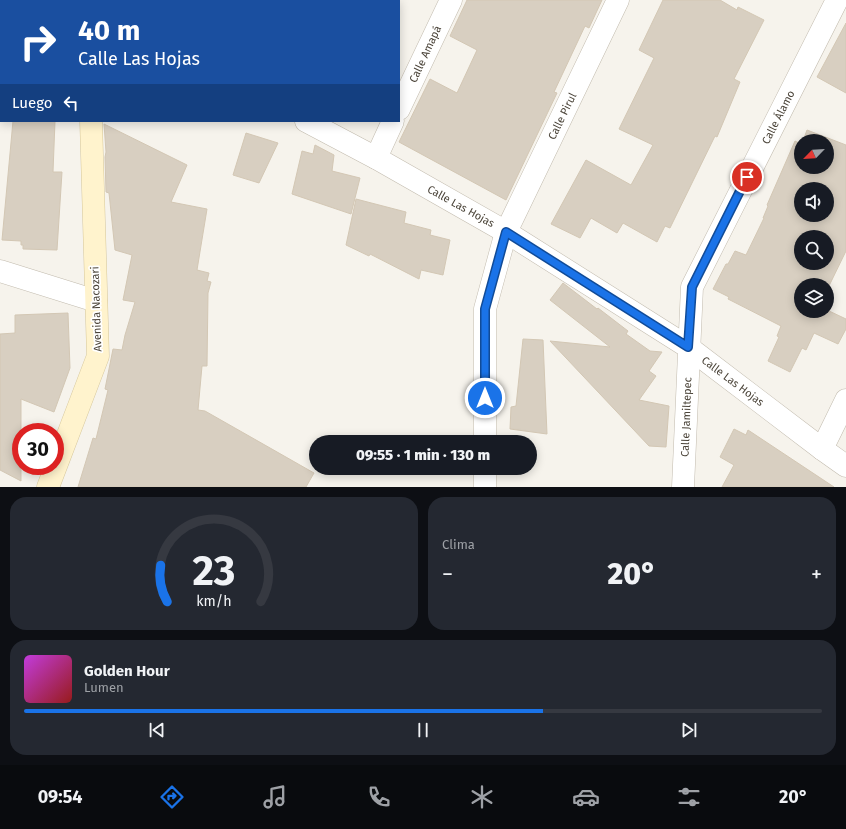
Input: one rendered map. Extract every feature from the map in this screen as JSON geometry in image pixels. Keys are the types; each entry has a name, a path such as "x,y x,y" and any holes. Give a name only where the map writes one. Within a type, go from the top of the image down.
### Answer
{"street":[{"name":"Calle Amapá","path":"400,107 451,0"},
{"name":"Calle Pirul","path":"485,435 485,309 506,232 618,0"},
{"name":"Calle Álamo","path":"688,347 692,287 837,0"},
{"name":"Avenida Nacozari","path":"48,487 98,356 91,122"},
{"name":"Calle Las Hojas","path":"308,122 376,158 506,232 688,347 846,466"},
{"path":"376,158 393,122"},
{"path":"0,270 96,301"},
{"name":"Calle Jamiltepec","path":"683,487 688,347"},
{"path":"822,449 846,400"},
{"path":"485,475 485,487"}],"building":[{"path":"467,0 602,0 589,28 585,26 554,92 557,93 506,200 399,142 430,79 457,93 477,50 450,36"},
{"path":"663,0 720,0 737,10 738,7 764,20 734,79 740,82 717,137 715,136 670,228 665,226 657,242 623,223 617,233 591,218 580,238 551,224 586,160 631,185 653,145 619,129 654,58 639,50"},
{"path":"846,23 846,93 817,77"},
{"path":"13,122 55,122 53,172 62,172 57,250 23,249 21,241 2,240"},
{"path":"104,124 187,165 171,202 207,209 197,270 209,273 207,281 211,282 208,293 207,366 202,366 198,410 205,411 309,470 309,475 313,475 306,487 78,487 93,438 96,439 108,390 105,389 113,349 122,350 135,302 123,300 132,255 115,250 109,193 106,192"},
{"path":"807,130 817,134 806,134"},
{"path":"246,133 278,143 259,183 233,175"},
{"path":"834,140 846,145 846,251 833,278 794,278 794,318 834,318 834,313 846,319 846,329 838,344 814,333 806,350 802,348 790,372 768,361 779,337 777,336 781,326 728,299 729,297 713,289 726,264 728,264 735,251 746,255 764,218 767,205 794,143 794,174 834,174"},
{"path":"315,145 334,155 332,171 360,178 351,214 292,194 302,151 313,154"},
{"path":"356,199 406,212 404,223 431,230 430,235 450,240 443,275 421,270 419,279 370,254 369,256 346,245"},
{"path":"563,283 628,331 626,334 650,351 662,352 649,371 656,376 639,400 669,406 666,447 649,446 550,341 610,347 550,300"},
{"path":"68,313 70,368 54,412 21,399 21,423 12,423 12,475 21,475 21,481 0,470 0,334 15,333 15,315"},
{"path":"523,339 543,340 547,434 510,429 511,407 516,406"},
{"path":"734,429 746,435 748,430 834,487 722,487 734,465 720,457"}],"route":[{"path":"485,398 485,309 506,232 688,347 692,287 747,177"}]}
